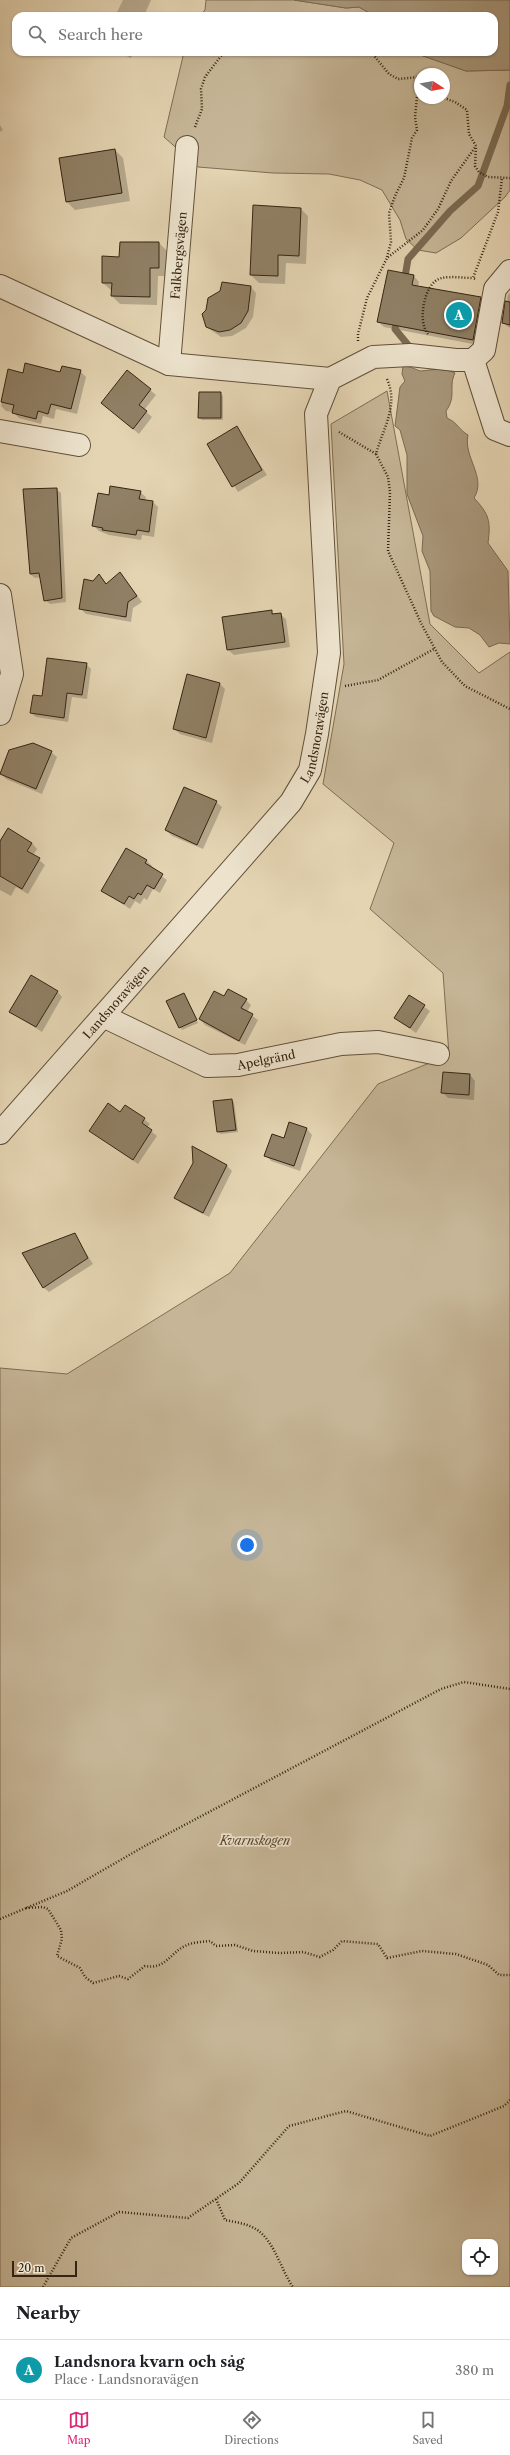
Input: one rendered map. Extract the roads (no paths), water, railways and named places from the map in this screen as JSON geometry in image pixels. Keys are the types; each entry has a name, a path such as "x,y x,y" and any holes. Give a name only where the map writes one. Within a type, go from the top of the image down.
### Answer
{"street":[{"name":"Falkbergsvägen","path":"169,364 190,139"},
{"path":"0,286 169,364 330,379 367,360 410,355 473,360 484,350 494,293 510,271"},
{"path":"473,360 495,429 510,435"},
{"name":"Landsnoravägen","path":"0,1133 291,802 310,770 329,653 316,414 330,379"},
{"path":"0,431 79,445"},
{"path":"0,595 12,674 0,714"},
{"name":"Apelgränd","path":"103,1016 207,1066 238,1065 267,1057 349,1043 378,1042 438,1054"}],"waterway":[{"path":"404,283 408,259 450,211 478,186 507,106 510,85"},
{"path":"397,316 395,329 413,351"}],"place":[{"name":"Landsnora kvarn och såg","path":"459,315"}],"park label":[{"name":"Kvarnskogen","path":"255,1840"}]}
